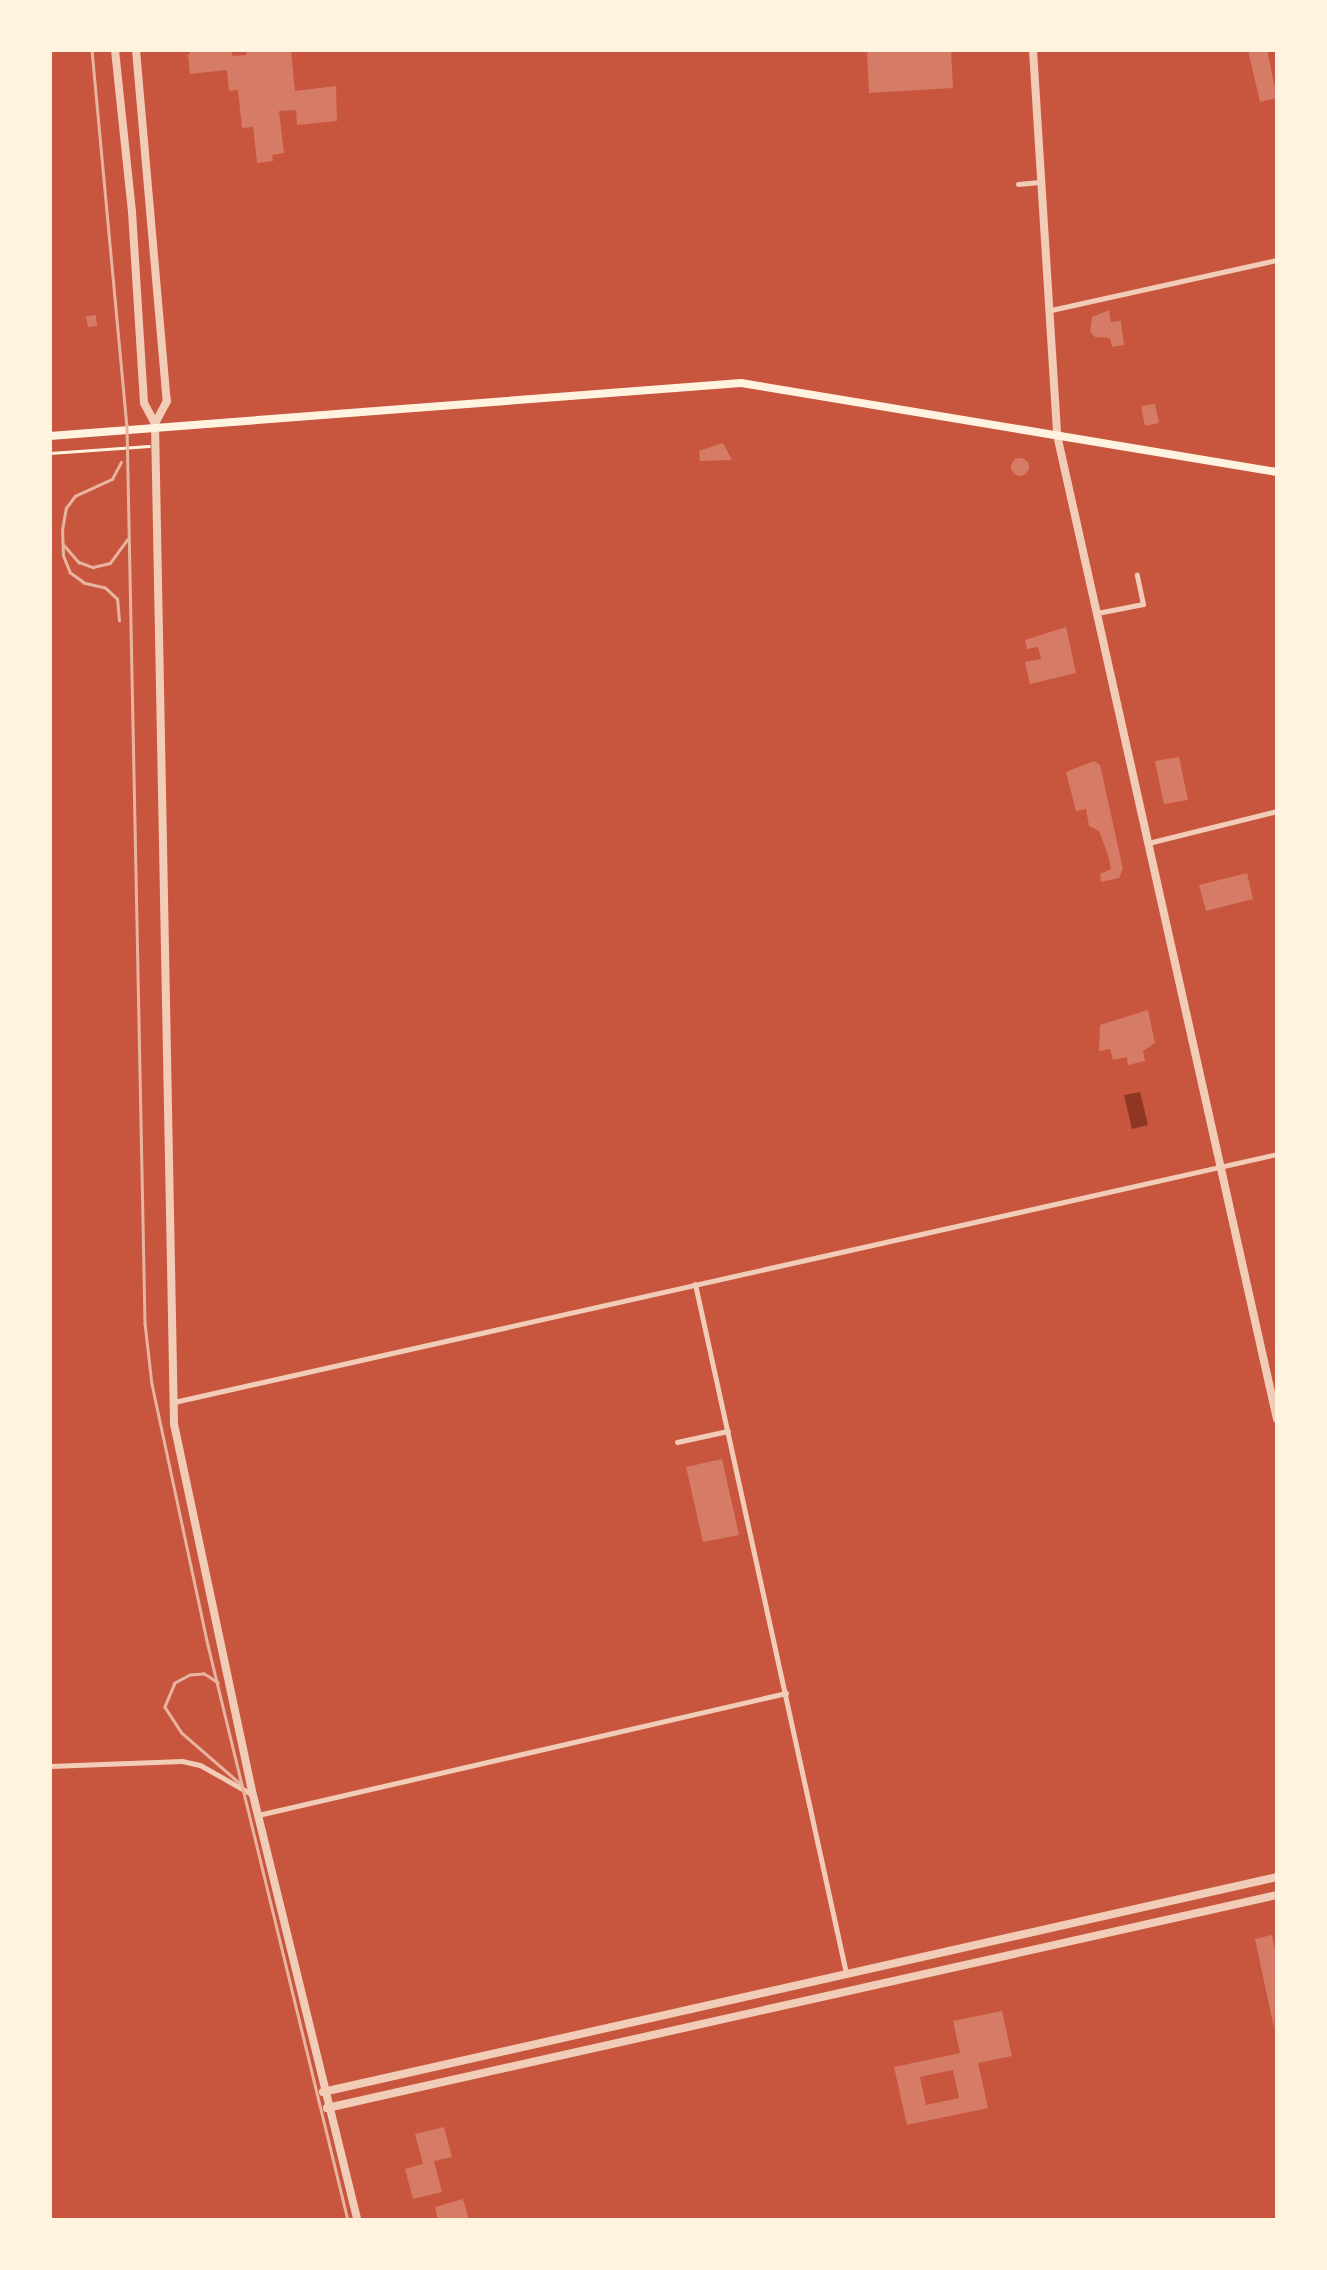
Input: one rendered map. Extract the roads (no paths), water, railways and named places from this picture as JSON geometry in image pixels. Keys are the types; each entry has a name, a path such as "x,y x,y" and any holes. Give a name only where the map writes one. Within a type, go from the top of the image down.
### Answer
{"main road":[{"path":"50,436 741,383 1277,472"}],"street":[{"path":"114,50 132,212 144,403 155,427 174,1402 181,1474 253,1795 357,2220"},
{"path":"136,50 167,401 155,427"},
{"path":"1033,50 1057,435 1277,1419"},
{"path":"1018,184 1040,182"},
{"path":"1048,311 1277,260"},
{"path":"1097,613 1143,604 1136,575"},
{"path":"1148,843 1277,812"},
{"path":"174,1402 1277,1154"},
{"path":"695,1284 846,1973 853,1989"},
{"path":"678,1442 728,1432"},
{"path":"258,1815 787,1693"},
{"path":"50,1766 182,1761 200,1765 253,1795"},
{"path":"324,2092 1277,1877"},
{"path":"328,2108 1277,1895"},
{"path":"466,2059 469,2075"}],"tram line":[{"path":"92,50 127,425 145,1323 152,1384 208,1645 348,2220"},
{"path":"119,621 117,599 105,588 84,583 70,573 63,556 62,530 66,508 75,496 112,479 121,462"},
{"path":"64,545 79,562 93,567 110,563 127,540"},
{"path":"218,1683 204,1674 190,1675 175,1683 165,1707 182,1733 242,1785"}]}
